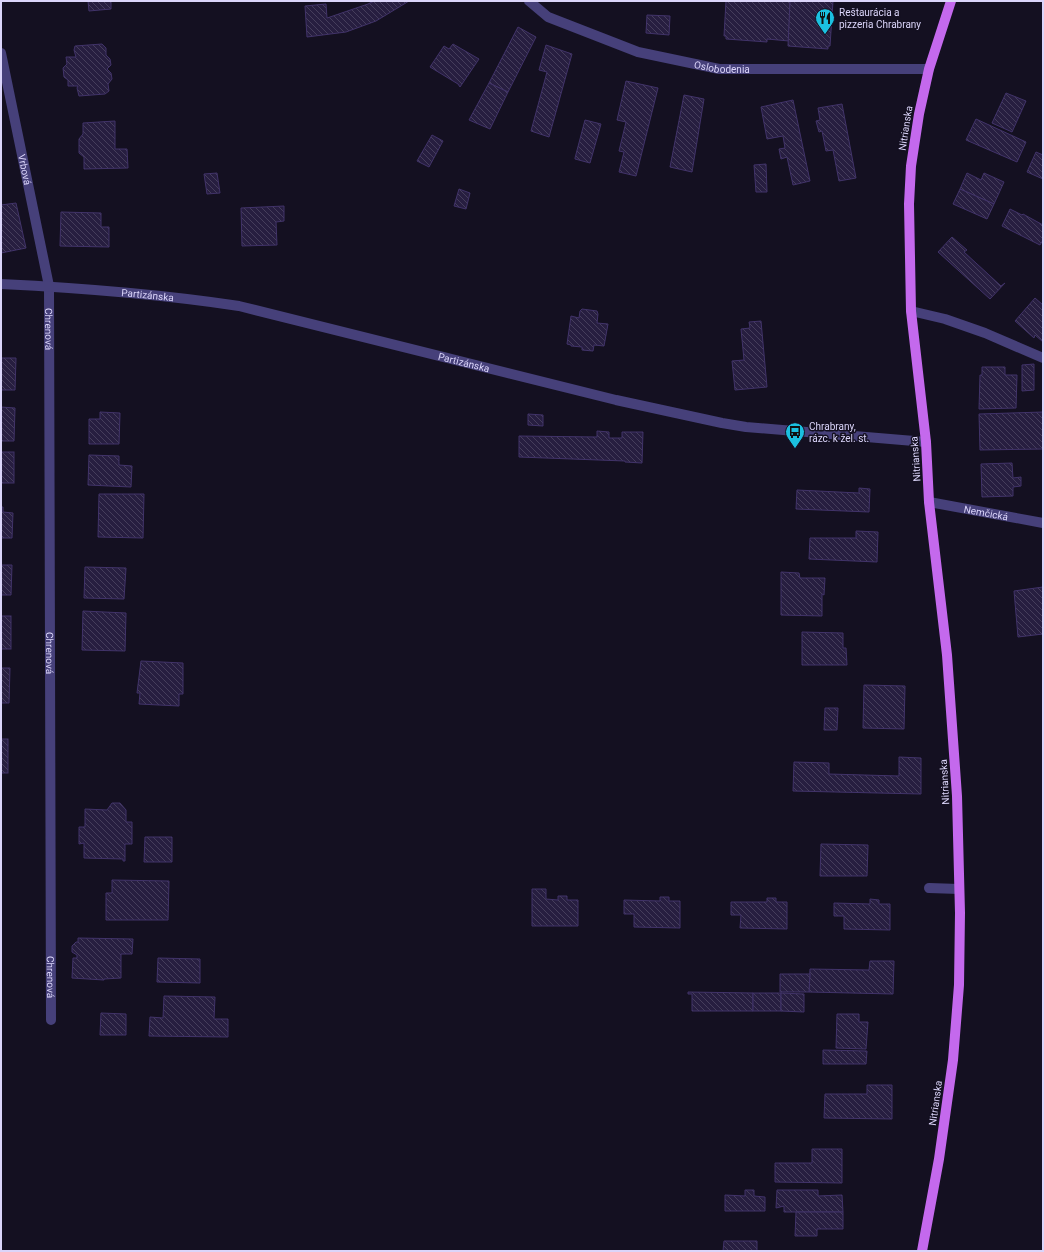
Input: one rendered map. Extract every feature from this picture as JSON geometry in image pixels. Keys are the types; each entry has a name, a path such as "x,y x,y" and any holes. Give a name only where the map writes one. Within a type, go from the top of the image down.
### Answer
{"main road":[{"name":"Nitrianska","path":"922,1251 939,1159 953,1060 959,985 959,889 957,796 947,655 929,502 926,442 911,311 909,204 911,166 919,114 929,69 951,1"}],"street":[{"name":"Oslobodenia","path":"529,1 548,17 638,52 719,69 929,69"},
{"name":"Vrbová","path":"1,52 49,286"},
{"name":"Partizánska","path":"1,284 142,293 239,306 616,400 722,423 746,427 926,442"},
{"name":"Chrenová","path":"49,286 51,1020"},
{"path":"911,311 944,319 985,333 1043,358"},
{"name":"Nemčická","path":"929,502 1043,523"},
{"path":"928,888 959,889"}],"building":[{"path":"88,1 111,1 111,9 89,11"},
{"path":"374,1 409,1 376,21 346,32 307,37 305,6 326,4 327,18"},
{"path":"726,1 790,1 789,41 767,39 767,42 726,39 726,36 724,36"},
{"path":"790,1 833,1 830,46 828,46 828,49 788,46"},
{"path":"647,15 670,16 669,35 646,33"},
{"path":"518,27 536,37 508,92 489,83"},
{"path":"102,44 106,48 106,55 110,59 111,65 107,69 111,73 112,79 108,84 109,91 105,94 79,96 78,86 68,86 68,80 64,77 63,68 67,64 66,57 76,57 74,50 75,46"},
{"path":"453,44 479,59 460,87 458,84 430,67 444,46 449,49"},
{"path":"546,45 572,54 549,137 531,131 547,72 539,70"},
{"path":"626,81 658,88 636,176 619,172 624,152 619,151 626,122 617,120"},
{"path":"489,83 508,92 490,129 469,120"},
{"path":"1006,93 1026,101 1012,132 992,123"},
{"path":"684,95 704,99 692,172 670,167"},
{"path":"793,100 810,181 793,185 787,157 781,159 779,149 785,148 783,136 767,139 761,107"},
{"path":"842,104 856,178 839,181 833,150 826,151 822,131 819,132 816,121 820,120 818,108"},
{"path":"976,119 1026,142 1017,162 966,140"},
{"path":"585,120 601,124 590,163 575,159"},
{"path":"115,121 115,149 127,149 128,168 84,169 84,157 79,153 79,139 83,134 83,123"},
{"path":"432,135 443,141 429,167 417,161"},
{"path":"1036,152 1043,155 1043,179 1027,172"},
{"path":"766,164 767,192 756,192 754,165"},
{"path":"217,173 220,193 207,194 204,174"},
{"path":"967,173 981,180 984,173 1004,182 994,204 960,189"},
{"path":"459,189 470,193 466,209 454,206"},
{"path":"960,189 994,204 987,219 953,204"},
{"path":"16,203 26,248 1,253 1,205"},
{"path":"284,206 284,221 276,222 277,245 242,246 241,208"},
{"path":"1010,209 1043,225 1043,240 1040,245 1002,226"},
{"path":"61,212 101,213 101,227 109,227 109,247 60,246"},
{"path":"952,237 967,250 964,252 1001,286 1005,283 990,299 938,252"},
{"path":"1035,298 1043,305 1043,342 1035,335 1034,338 1015,321"},
{"path":"582,309 597,311 597,323 608,324 604,346 594,345 593,351 582,350 582,347 567,344 571,316 579,318 580,311"},
{"path":"761,321 767,387 735,390 732,361 744,360 741,329 750,328 749,322"},
{"path":"1,358 16,358 15,390 1,390"},
{"path":"1034,364 1034,390 1022,391 1022,365"},
{"path":"982,367 1005,367 1005,375 1017,375 1016,408 979,409 980,375 982,375"},
{"path":"1,407 15,408 14,441 1,441"},
{"path":"100,412 120,413 119,444 89,444 89,419 100,419"},
{"path":"1043,412 1043,449 980,450 979,414"},
{"path":"528,414 543,415 543,426 528,425"},
{"path":"597,431 609,432 609,438 622,438 622,432 643,432 642,463 519,457 519,436 597,437"},
{"path":"1,452 14,452 14,483 1,483"},
{"path":"89,455 119,456 119,465 132,466 131,487 88,485"},
{"path":"1012,463 1013,478 1021,477 1021,486 1013,487 1013,496 982,497 981,464"},
{"path":"859,488 870,489 869,512 796,509 797,490 859,493"},
{"path":"99,494 144,494 143,538 98,537"},
{"path":"1,507 3,507 3,512 13,513 12,538 1,538"},
{"path":"856,531 878,532 877,562 809,559 810,538 856,538"},
{"path":"1,565 12,565 11,595 1,595"},
{"path":"85,567 126,568 124,599 84,598"},
{"path":"781,572 799,573 800,578 825,578 824,595 822,594 822,616 781,615"},
{"path":"1043,587 1043,634 1018,637 1014,591"},
{"path":"83,611 126,613 125,651 82,650"},
{"path":"1,616 11,616 11,649 1,649"},
{"path":"802,632 843,633 843,648 846,648 847,665 802,665"},
{"path":"141,661 183,663 183,694 179,694 179,706 139,704 140,693 137,693"},
{"path":"1,668 10,668 9,703 1,703"},
{"path":"864,685 905,686 904,729 863,728"},
{"path":"825,708 838,708 837,730 824,730"},
{"path":"1,739 8,739 8,773 1,773"},
{"path":"899,757 921,758 921,794 793,791 794,762 829,763 829,774 899,776"},
{"path":"112,803 120,803 126,810 126,822 132,822 132,844 125,844 125,861 123,861 123,859 84,858 84,843 79,844 79,827 85,827 85,809 107,810"},
{"path":"145,837 172,837 172,862 144,862"},
{"path":"821,844 868,845 867,876 820,876"},
{"path":"112,880 169,881 168,920 106,920 106,893 112,893"},
{"path":"532,889 546,889 546,899 558,900 558,896 567,896 567,900 578,900 578,926 532,926"},
{"path":"660,897 669,897 669,901 680,901 680,928 634,927 634,914 624,914 624,900 660,901"},
{"path":"767,898 776,898 776,902 787,902 787,929 740,928 741,915 731,915 731,902 767,902"},
{"path":"870,899 879,900 879,904 890,904 890,930 844,929 844,916 834,916 834,903 870,904"},
{"path":"78,938 133,939 132,954 121,954 121,978 104,980 72,978 73,958 77,958 77,955 72,952 72,946 78,942"},
{"path":"158,958 200,959 200,983 157,982"},
{"path":"870,961 894,961 893,994 809,992 810,969 869,970"},
{"path":"780,974 810,974 809,992 780,992"},
{"path":"688,992 753,993 753,1011 692,1011 692,994 688,994"},
{"path":"753,993 781,993 781,1011 753,1011"},
{"path":"781,993 804,994 804,1012 781,1011"},
{"path":"164,996 215,997 214,1019 228,1019 228,1037 149,1036 150,1017 163,1018"},
{"path":"101,1013 126,1014 126,1035 100,1035"},
{"path":"837,1014 859,1014 859,1022 868,1022 866,1049 836,1048"},
{"path":"823,1050 867,1051 866,1064 823,1064"},
{"path":"867,1085 892,1085 892,1119 824,1118 825,1094 867,1094"},
{"path":"812,1149 842,1149 842,1183 775,1182 775,1163 812,1163"},
{"path":"745,1190 754,1190 754,1196 765,1197 765,1211 725,1211 725,1195 745,1196"},
{"path":"777,1190 818,1190 818,1196 842,1195 843,1212 784,1212 784,1206 776,1208"},
{"path":"796,1212 843,1212 843,1229 817,1229 817,1236 795,1236"},
{"path":"724,1241 757,1241 757,1251 723,1251"}],"place":[{"name":"Reštaurácia a pizzeria Chrabrany","path":"825,35"},
{"name":"Chrabrany, rázc. k žel. st.","path":"795,449"}]}
